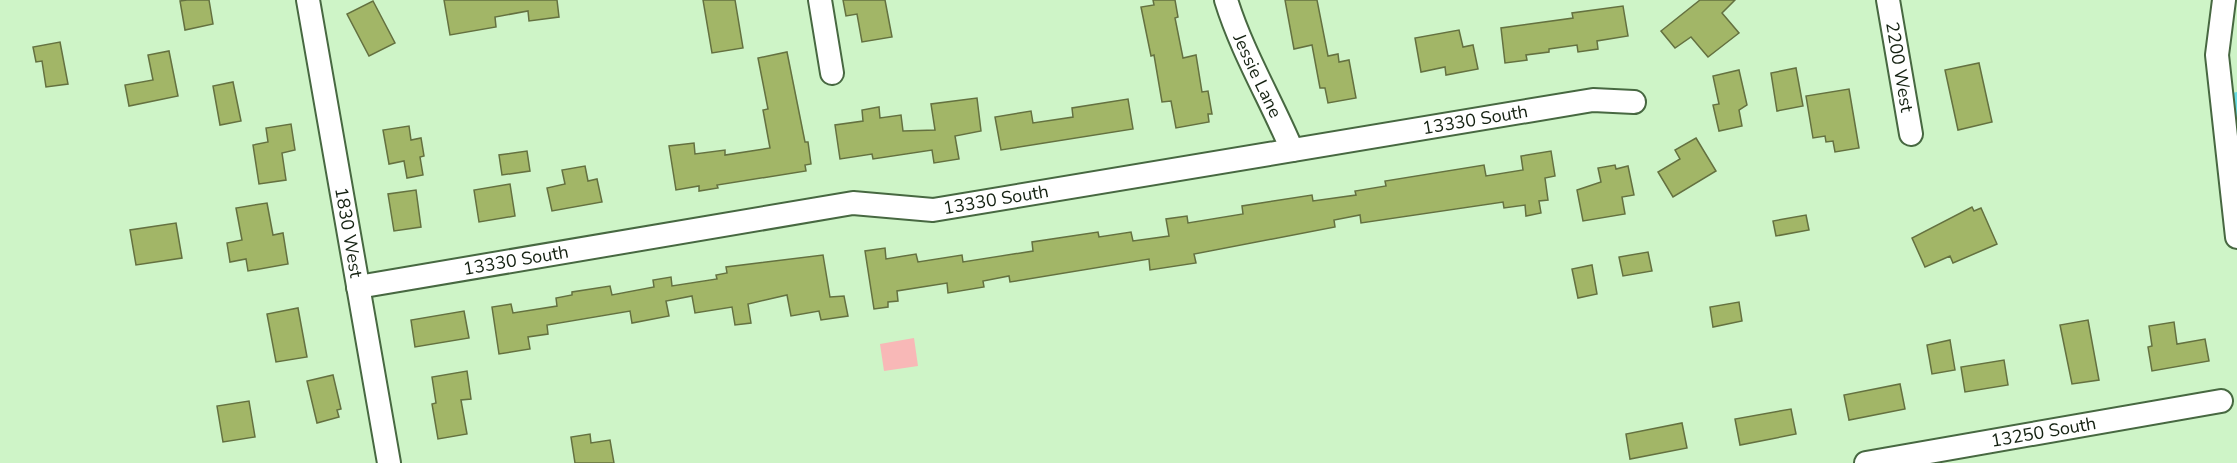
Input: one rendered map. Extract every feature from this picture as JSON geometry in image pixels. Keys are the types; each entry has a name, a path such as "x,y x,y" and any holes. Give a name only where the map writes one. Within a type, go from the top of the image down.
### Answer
{"street":[{"name":"1830 West","path":"308,0 389,463"},
{"path":"820,0 832,72"},
{"name":"Jessie Lane","path":"1226,0 1237,36 1272,102 1292,150"},
{"name":"2200 West","path":"1888,0 1911,134"},
{"path":"2224,0 2217,55 2237,237"},
{"name":"13330 South","path":"358,287 853,203 933,210 1593,100 1634,102"},
{"name":"13250 South","path":"1866,463 2221,401"}],"shaded area":[{"path":"914,338 918,366 884,371 880,344"}],"building":[{"path":"209,0 213,24 185,30 180,1"},
{"path":"444,0 557,0 559,17 529,21 528,11 495,17 496,27 450,35"},
{"path":"703,0 735,0 743,48 712,53"},
{"path":"843,0 885,0 892,37 862,42 857,14 846,16"},
{"path":"1153,0 1175,0 1178,17 1175,18 1183,58 1196,55 1202,92 1208,91 1212,114 1208,114 1209,122 1176,128 1171,101 1162,102 1154,55 1151,56 1141,7 1154,5"},
{"path":"1285,0 1317,0 1328,56 1338,54 1339,62 1349,60 1356,98 1328,103 1325,88 1320,88 1312,45 1294,49"},
{"path":"1700,0 1735,0 1722,13 1739,33 1708,57 1691,37 1675,48 1661,31"},
{"path":"373,1 395,43 369,56 347,14"},
{"path":"1623,6 1628,36 1597,41 1598,49 1578,52 1577,45 1549,49 1549,52 1526,55 1527,60 1505,63 1501,28 1573,18 1572,13"},
{"path":"1459,30 1463,47 1473,45 1478,69 1446,75 1445,67 1421,72 1415,38"},
{"path":"60,42 68,84 46,87 42,61 36,62 33,47"},
{"path":"169,51 178,96 129,106 125,85 153,80 148,55"},
{"path":"787,52 805,142 808,142 811,164 805,165 806,171 717,185 718,188 699,191 699,186 676,190 669,146 694,143 695,154 725,150 725,155 770,148 763,110 768,109 758,58"},
{"path":"1979,63 1992,122 1958,130 1945,70"},
{"path":"1796,68 1803,106 1777,111 1771,73"},
{"path":"1739,70 1747,105 1739,110 1742,126 1719,131 1713,105 1719,104 1713,76"},
{"path":"233,82 241,121 220,125 213,86"},
{"path":"1849,89 1859,148 1835,152 1833,141 1826,142 1825,136 1813,138 1806,96"},
{"path":"977,98 981,131 955,136 959,159 934,163 932,150 873,159 872,154 840,159 835,125 863,121 862,110 879,107 880,118 901,115 903,131 935,130 931,104"},
{"path":"1128,99 1133,129 1001,150 995,117 1031,111 1033,123 1073,117 1072,108"},
{"path":"291,124 295,150 282,153 286,180 259,184 253,145 268,142 266,128"},
{"path":"409,126 411,140 421,138 424,156 420,157 423,175 407,178 404,161 389,164 383,130"},
{"path":"1696,138 1716,171 1673,197 1658,172 1680,159 1675,150"},
{"path":"527,151 530,171 502,175 499,155"},
{"path":"1551,151 1555,176 1545,178 1548,200 1539,201 1541,213 1526,216 1525,205 1504,208 1503,202 1361,223 1360,215 1334,220 1335,227 1194,254 1196,263 1150,270 1149,259 1010,282 1009,276 983,281 984,287 948,293 947,283 897,291 898,301 888,302 888,307 874,309 865,251 885,248 886,259 916,254 918,262 962,255 963,262 1033,251 1032,242 1098,232 1099,237 1131,232 1133,241 1169,236 1166,219 1187,216 1188,223 1243,214 1242,206 1312,195 1313,201 1356,195 1355,191 1386,186 1385,181 1484,165 1486,176 1523,170 1521,156"},
{"path":"1615,165 1616,169 1628,166 1634,195 1622,197 1625,214 1583,221 1577,190 1601,182 1598,168"},
{"path":"585,166 588,181 597,179 602,202 552,211 547,188 565,184 562,170"},
{"path":"510,184 515,216 479,222 474,190"},
{"path":"416,190 421,227 394,231 388,194"},
{"path":"267,203 273,235 283,233 288,264 248,271 246,259 230,262 227,243 242,240 236,208"},
{"path":"1972,207 1974,211 1981,208 1997,244 1953,263 1950,256 1925,267 1912,238"},
{"path":"1806,215 1809,230 1776,236 1773,221"},
{"path":"176,223 182,258 136,265 130,230"},
{"path":"1648,252 1652,271 1623,276 1619,257"},
{"path":"823,255 830,297 844,296 848,316 821,320 819,311 791,316 787,295 748,304 751,323 735,325 732,307 695,313 692,296 666,301 669,316 632,323 630,311 547,325 548,334 528,337 530,349 499,354 492,307 511,304 513,313 557,306 556,298 572,295 572,292 610,286 612,295 654,287 653,280 671,277 672,286 717,279 716,275 727,273 726,267"},
{"path":"1592,265 1597,294 1578,298 1572,269"},
{"path":"1739,302 1742,321 1713,327 1710,307"},
{"path":"298,308 307,357 276,362 267,314"},
{"path":"464,311 469,338 415,347 411,320"},
{"path":"2088,320 2099,380 2072,384 2060,325"},
{"path":"2174,322 2177,344 2205,339 2209,361 2152,371 2148,347 2152,346 2149,326"},
{"path":"1950,340 1955,370 1932,374 1927,345"},
{"path":"2004,360 2008,385 1965,392 1961,367"},
{"path":"467,371 471,399 461,400 467,434 438,439 432,404 436,403 432,377"},
{"path":"333,375 341,409 337,410 339,417 317,423 307,381"},
{"path":"1900,384 1905,409 1849,420 1844,395"},
{"path":"249,401 255,437 223,442 217,406"},
{"path":"1791,409 1796,434 1740,445 1735,419"},
{"path":"1682,423 1687,448 1630,459 1626,434"},
{"path":"590,434 591,443 610,440 614,463 575,463 571,437"}],"waterway":[{"path":"2237,101 2237,121"}]}
